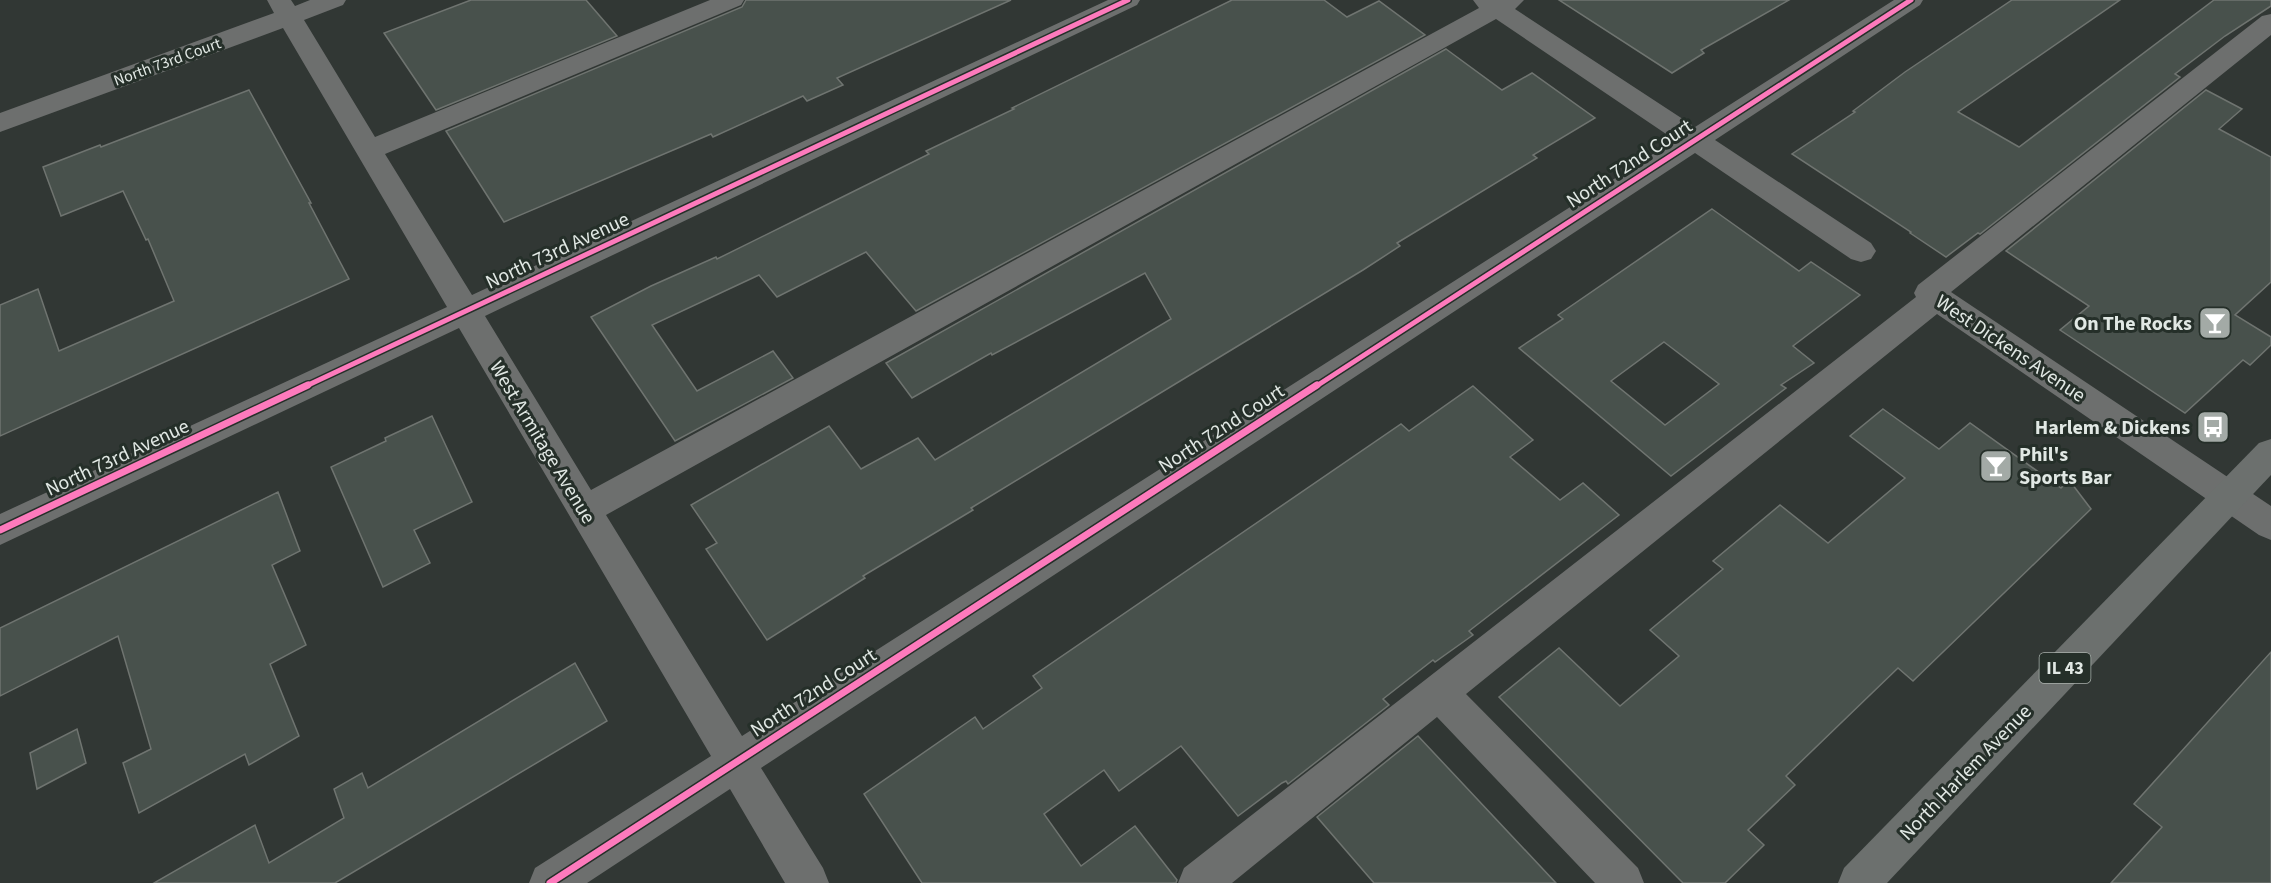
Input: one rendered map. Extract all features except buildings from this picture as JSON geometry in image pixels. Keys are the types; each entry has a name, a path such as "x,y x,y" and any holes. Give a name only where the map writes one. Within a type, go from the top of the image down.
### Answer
{"main road":[{"name":"North Harlem Avenue","path":"1859,883 2271,453"}],"street":[{"name":"North 73rd Court","path":"0,123 284,8 334,0"},
{"path":"368,150 732,0"},
{"name":"North 73rd Avenue","path":"0,530 1128,0"},
{"name":"North 72nd Court","path":"550,883 1911,0"},
{"path":"585,510 1498,3 1695,140 1861,251"},
{"name":"West Armitage Avenue","path":"284,8 808,883"},
{"path":"1199,883 1439,693 2271,22"},
{"name":"West Dickens Avenue","path":"1933,296 2271,525"},
{"path":"1439,693 1623,883"}],"cycle path":[{"path":"0,530 1128,0"},
{"path":"550,883 1911,0"}],"place":[{"name":"On The Rocks","path":"2215,323"},
{"name":"Harlem & Dickens","path":"2213,427"},
{"name":"Phil's Sports Bar","path":"1996,466"}]}
